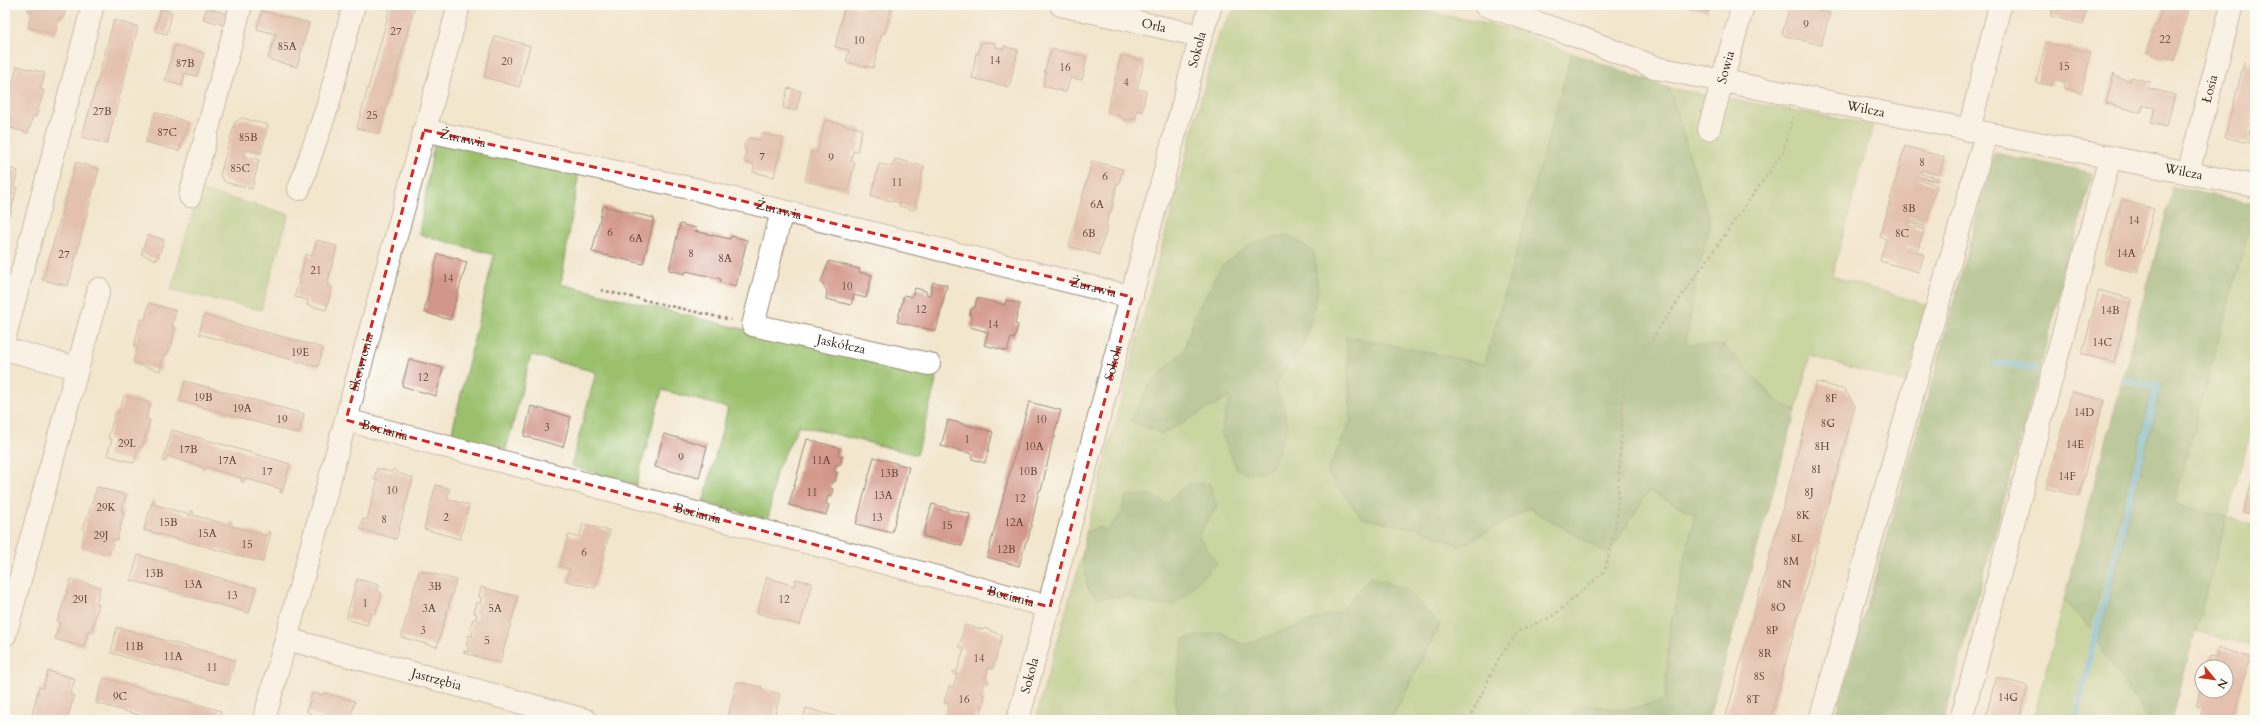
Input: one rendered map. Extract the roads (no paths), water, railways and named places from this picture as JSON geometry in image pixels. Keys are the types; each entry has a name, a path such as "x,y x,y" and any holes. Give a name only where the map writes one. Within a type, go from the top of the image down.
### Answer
{"street":[{"path":"5,336 93,5"},
{"path":"190,196 241,5"},
{"path":"299,189 328,105 354,5"},
{"name":"Skowronia","path":"264,720 459,5"},
{"name":"Orla","path":"1061,5 1201,36"},
{"name":"Sokola","path":"1018,720 1050,607 1201,36 1211,5"},
{"name":"Wilcza","path":"1485,5 1576,36 1657,68 2255,186"},
{"name":"Sowia","path":"1709,129 1743,5"},
{"path":"1820,720 1978,132 2000,5"},
{"name":"Łosia","path":"2188,173 2232,5"},
{"name":"Żurawia","path":"424,130 694,189 1132,297"},
{"path":"1961,720 2110,158"},
{"name":"Jaskółcza","path":"782,211 753,324 929,364"},
{"path":"5,635 99,289"},
{"path":"5,349 77,368"},
{"name":"Bociania","path":"346,420 1050,607"},
{"name":"Jastrzębia","path":"287,639 586,720"}],"waterway":[{"path":"1996,363 2034,368"},
{"path":"2075,720 2157,386 2126,380"}]}
